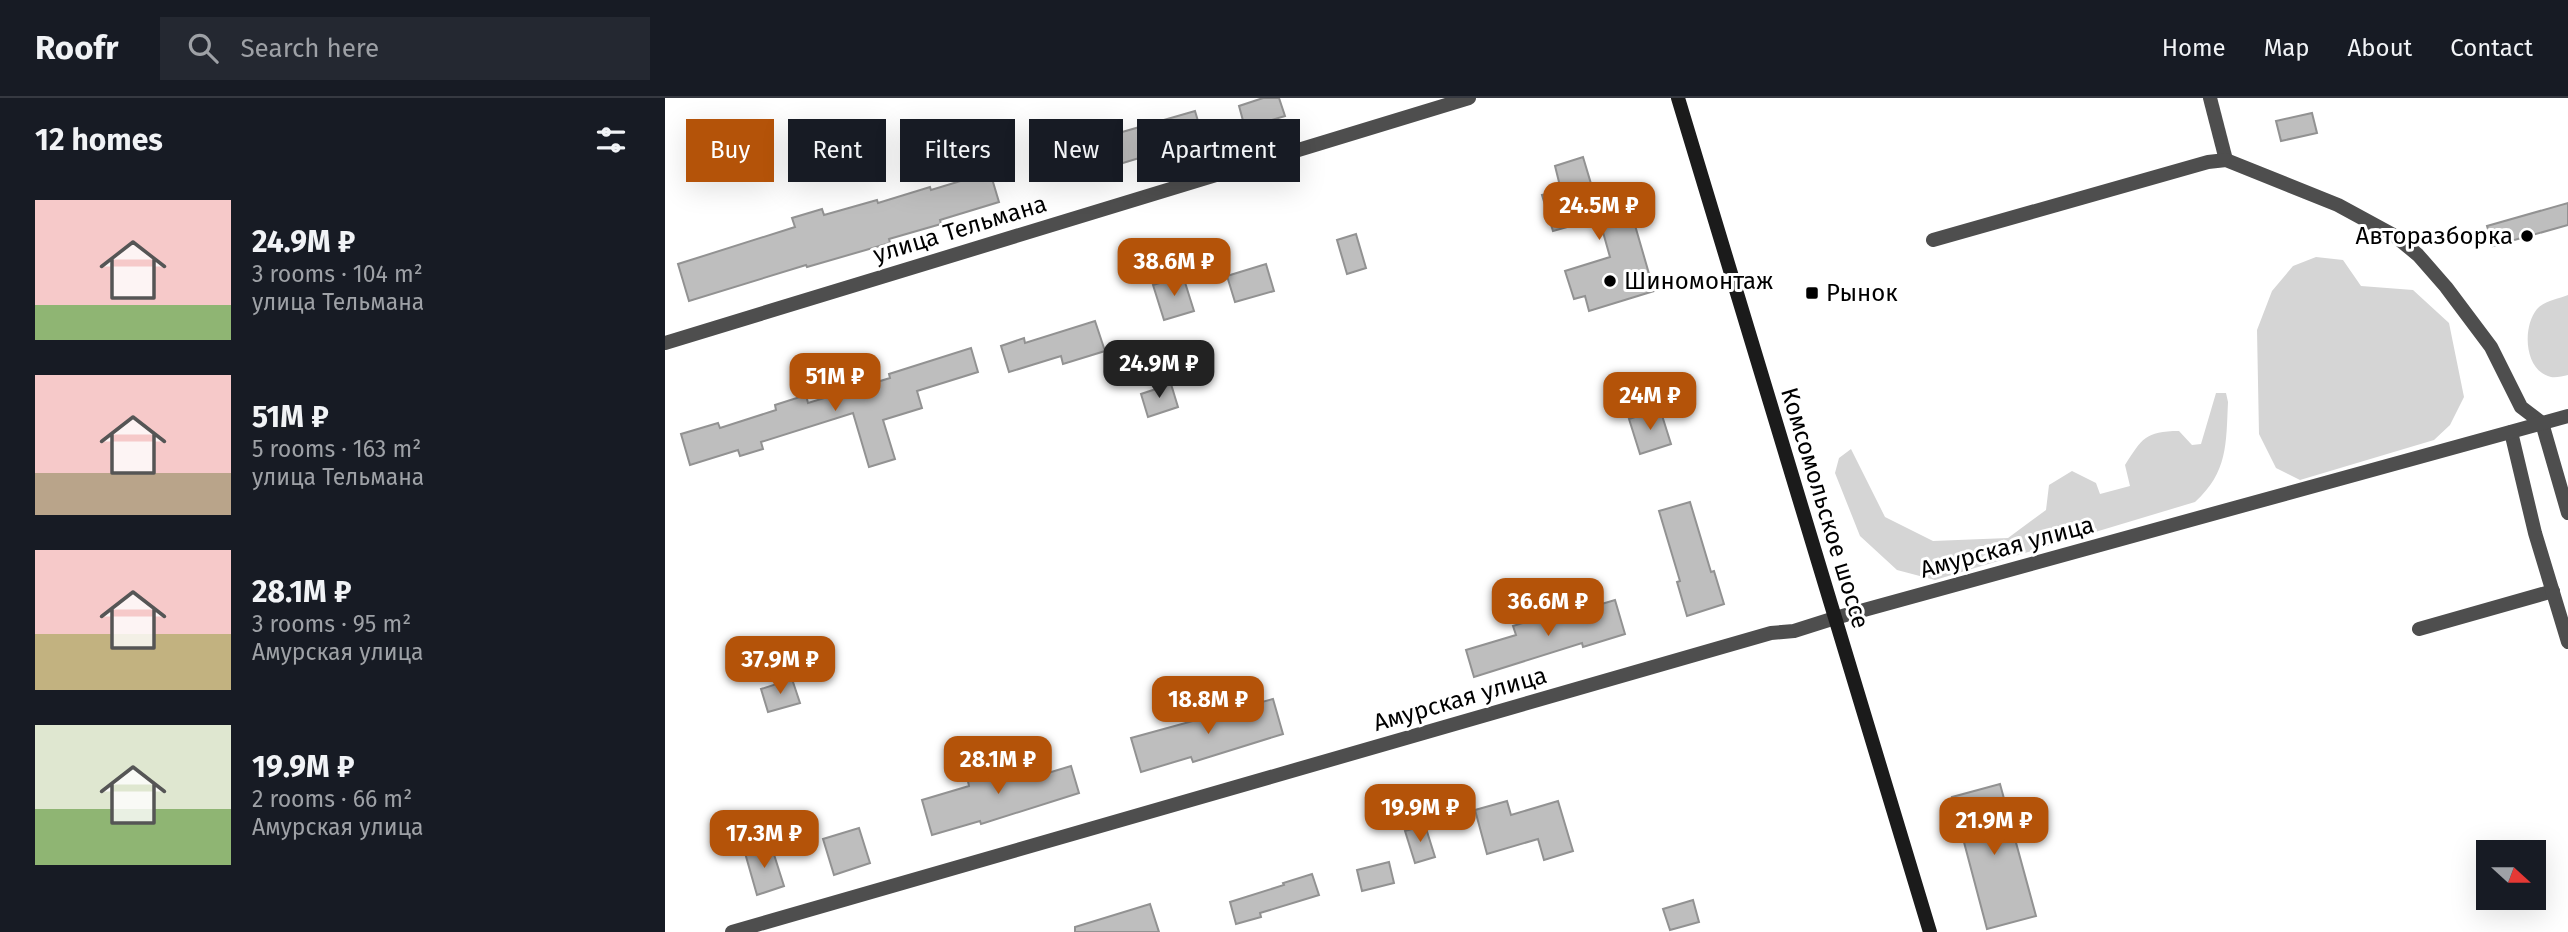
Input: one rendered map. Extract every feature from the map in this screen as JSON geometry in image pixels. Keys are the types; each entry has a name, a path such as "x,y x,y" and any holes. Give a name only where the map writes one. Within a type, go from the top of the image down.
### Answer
{"main road":[{"name":"Комсомольское шоссе","path":"1678,98 1930,932"}],"street":[{"name":"улица Тельмана","path":"665,343 1469,98"},
{"path":"2210,98 2226,160"},
{"path":"1933,240 2208,162 2226,160 2339,205 2395,236 2418,256 2446,287 2491,347 2521,407 2542,423 2568,513"},
{"name":"Амурская улица","path":"731,932 1771,633 1794,631 2568,416"},
{"path":"2511,432 2535,533 2568,642"},
{"path":"2419,629 2553,591"}],"shaded area":[{"path":"2316,257 2343,260 2361,286 2413,290 2449,323 2464,397 2450,425 2434,440 2300,480 2276,468 2259,434 2257,330 2272,291 2293,266"},
{"path":"2568,295 2568,375 2551,377 2542,373 2531,358 2528,348 2529,326 2540,306"},
{"path":"2216,393 2226,393 2228,402 2223,456 2214,480 2195,502 1935,580 1897,570 1860,536 1835,473 1839,458 1851,449 1885,517 1933,541 2008,538 2046,510 2049,485 2072,471 2096,483 2100,494 2130,486 2125,465 2141,443 2151,435 2179,431 2192,445 2201,444"}],"building":[{"path":"1263,98 1279,98 1285,116 1275,119 1243,119 1239,106"},
{"path":"1195,111 1197,119 1167,119"},
{"path":"2312,113 2317,133 2281,141 2276,121"},
{"path":"1137,128 1137,159 1123,163 1123,132"},
{"path":"1583,157 1601,217 1630,208 1654,291 1589,311 1585,296 1574,299 1565,271 1610,257 1599,218 1553,231 1542,195 1561,190 1555,166"},
{"path":"957,182 993,182 999,202 940,220 941,224 889,239 890,243 807,267 806,265 689,301 678,264 795,227 792,218 822,209 824,215 877,200 878,203 930,187 931,190"},
{"path":"2568,203 2568,225 2493,246 2487,226"},
{"path":"1356,234 1366,268 1347,274 1337,240"},
{"path":"1266,264 1274,291 1235,302 1227,276"},
{"path":"1183,276 1194,311 1164,320 1153,285"},
{"path":"1095,321 1105,351 1063,364 1061,356 1009,372 1001,346 1024,338 1025,343"},
{"path":"971,348 978,372 917,391 922,408 883,420 895,459 869,467 853,413 761,442 763,449 740,456 738,450 690,465 681,434 718,423 720,428 776,410 775,405 806,395 808,403 890,378 889,374"},
{"path":"1171,384 1178,407 1148,417 1141,394"},
{"path":"1660,409 1671,444 1640,454 1629,419"},
{"path":"1690,502 1711,572 1714,571 1724,604 1687,616 1677,582 1680,581 1659,511"},
{"path":"1615,600 1625,634 1583,647 1582,643 1474,677 1466,650 1516,635 1513,626 1549,615 1551,619"},
{"path":"792,679 800,703 768,712 761,689"},
{"path":"1273,699 1283,734 1193,762 1191,757 1141,772 1131,738"},
{"path":"1033,759 1038,776 1071,766 1079,793 981,824 980,821 932,835 922,800 969,786 967,777"},
{"path":"2000,784 2036,916 1987,929 1952,797"},
{"path":"1507,801 1511,815 1558,801 1573,851 1544,860 1538,839 1487,854 1475,810"},
{"path":"1425,825 1435,857 1415,863 1405,831"},
{"path":"859,828 870,863 834,875 823,839"},
{"path":"771,845 784,886 757,895 745,853"},
{"path":"1389,862 1394,883 1362,891 1357,870"},
{"path":"1312,874 1319,895 1260,913 1261,917 1236,924 1230,902"},
{"path":"1693,900 1699,922 1670,930 1663,909"},
{"path":"1150,904 1159,932 1075,932 1075,927"}],"place":[{"name":"Авторазборка","path":"2527,236"},
{"name":"Шиномонтаж","path":"1610,281"},
{"name":"Рынок","path":"1812,293"}]}
